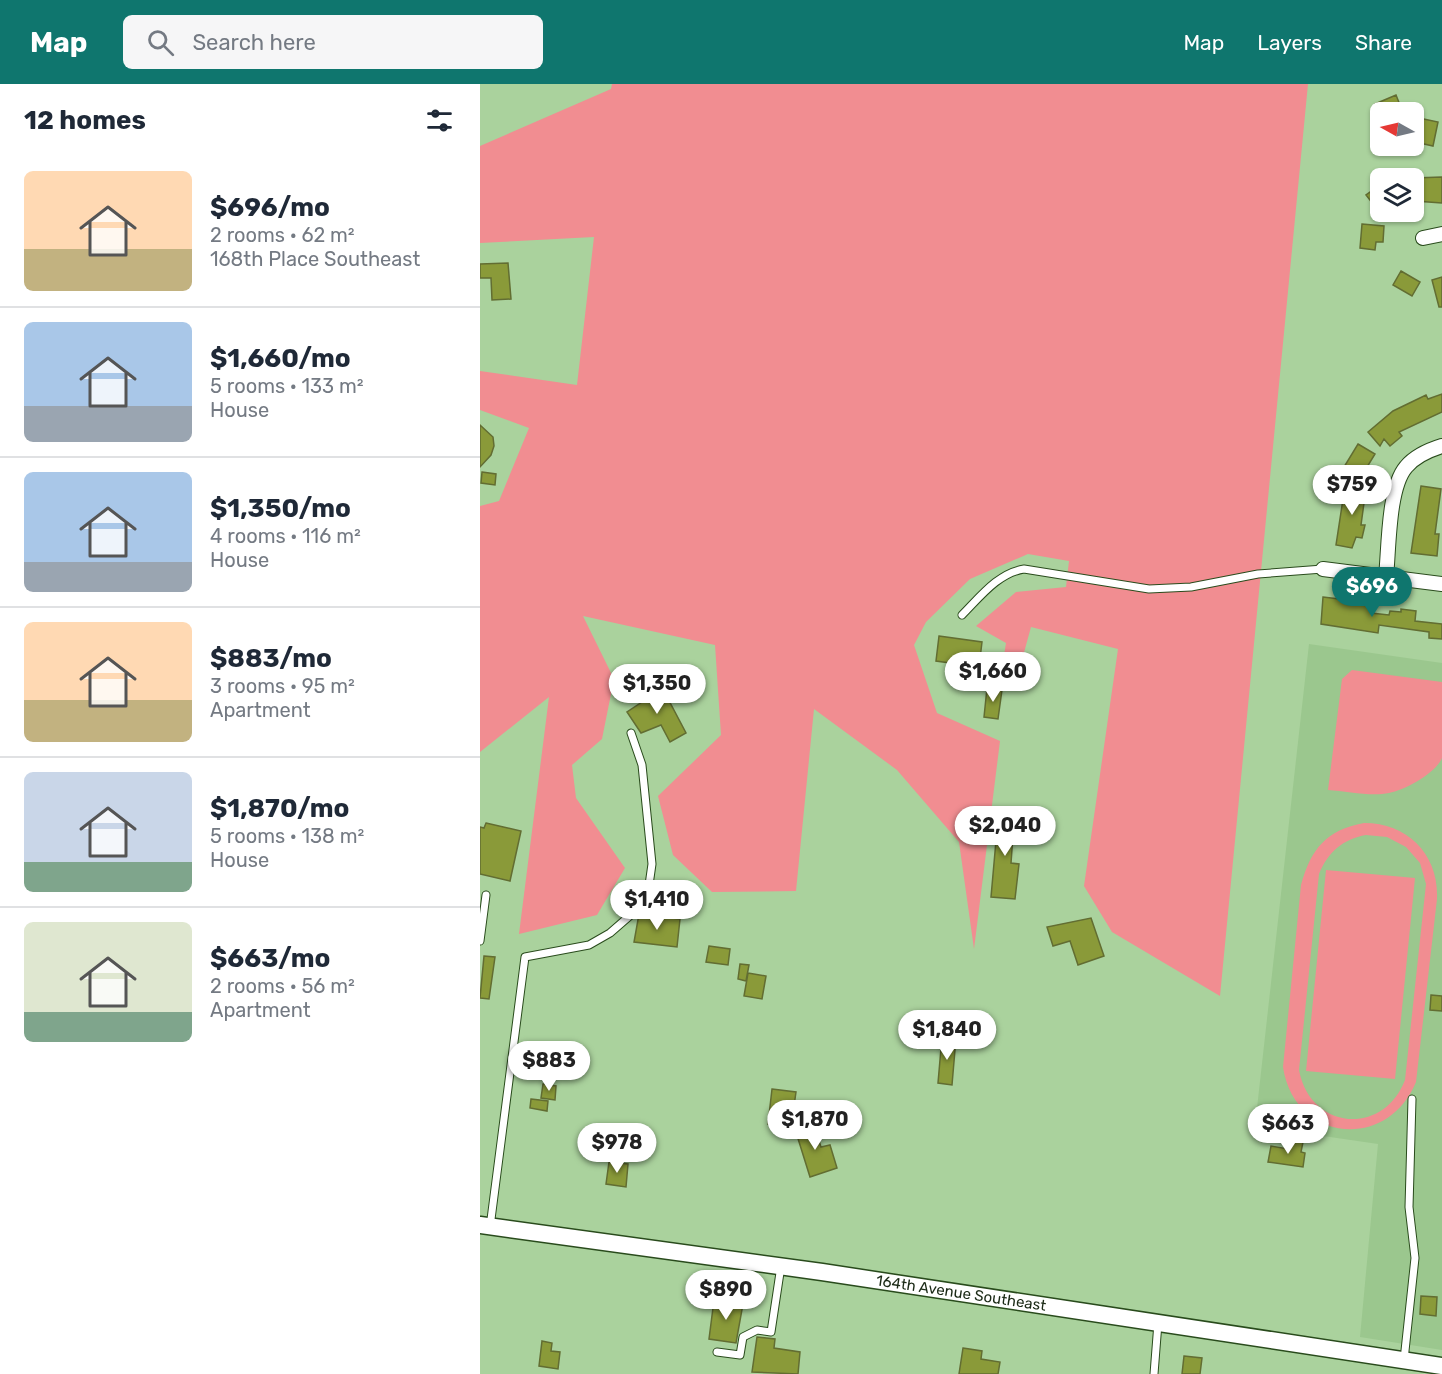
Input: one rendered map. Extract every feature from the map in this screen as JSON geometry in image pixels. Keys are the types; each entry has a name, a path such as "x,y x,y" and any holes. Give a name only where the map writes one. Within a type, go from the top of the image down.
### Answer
{"street":[{"path":"1423,238 1442,234"},
{"path":"1386,577 1396,485 1405,467 1414,459 1442,446"},
{"path":"1323,568 1442,584"},
{"name":"164th Avenue Southeast","path":"485,1226 780,1266 1442,1366"}],"lane":[{"path":"962,615 997,581 1013,570 1024,568 1160,589 1191,587 1258,574 1323,568"},
{"path":"485,1226 525,957 589,945 610,933 633,913 648,891 652,864 642,765 631,733"},
{"path":"480,941 486,894"},
{"path":"1404,1360 1415,1258 1409,1207 1412,1099"},
{"path":"717,1352 740,1354 743,1336 757,1330 771,1332 780,1266"},
{"path":"1154,1374 1158,1323"}],"shaded area":[{"path":"612,84 1308,84 1220,996 1112,932 1084,886 1118,649 1031,627 1017,678 1001,674 1006,643 976,626 1016,592 1066,587 1069,561 1028,554 970,579 926,622 914,645 937,713 1000,741 974,949 959,842 897,770 814,709 796,891 712,892 673,855 658,796 721,735 715,645 583,616 614,679 602,739 572,765 576,798 625,868 597,915 519,934 549,697 480,752 480,506 499,501 529,428 480,410 480,371 577,385 594,237 480,243 480,146 611,89"},
{"path":"1309,644 1442,663 1442,1350 1360,1337 1378,1144 1255,1126"},
{"path":"1352,670 1442,682 1442,758 1427,775 1389,793 1328,790 1342,679"},
{"path":"1364,823 1380,824 1407,835 1418,845 1433,869 1437,899 1416,1082 1402,1105 1385,1120 1364,1128 1343,1129 1322,1123 1304,1111 1291,1092 1283,1067 1301,885 1315,851 1330,836 1351,826","holes":["1366,835 1387,837 1406,847 1420,863 1426,884 1405,1080 1395,1098 1381,1111 1365,1118 1348,1119 1332,1115 1317,1105 1306,1090 1299,1070 1319,874 1327,859 1343,843"]},
{"path":"1326,870 1415,878 1395,1079 1306,1071"}],"building":[{"path":"1396,95 1399,102 1380,102"},
{"path":"1424,119 1438,122 1433,146 1424,144"},
{"path":"1442,177 1442,203 1424,202 1424,178"},
{"path":"1362,224 1384,226 1383,242 1376,242 1375,250 1360,248"},
{"path":"508,263 511,299 492,300 491,278 480,278 480,264"},
{"path":"1401,271 1420,282 1412,296 1393,285"},
{"path":"1442,277 1442,307 1439,307 1432,280"},
{"path":"1442,394 1442,412 1399,432 1402,436 1390,446 1384,439 1380,446 1368,432 1393,411 1426,395 1428,399"},
{"path":"480,425 493,437 494,446 491,455 480,467"},
{"path":"1358,444 1375,454 1361,477 1344,467"},
{"path":"482,472 496,474 495,485 481,483"},
{"path":"1345,486 1369,488 1368,503 1364,503 1361,525 1365,525 1362,538 1356,537 1352,548 1336,545"},
{"path":"1421,486 1441,489 1435,534 1439,534 1437,556 1411,553"},
{"path":"1323,597 1372,603 1371,613 1389,615 1390,611 1401,612 1401,609 1416,611 1415,621 1442,624 1442,639 1429,638 1429,632 1379,625 1378,633 1321,624"},
{"path":"939,636 982,642 979,667 936,661"},
{"path":"655,682 664,698 667,697 686,733 670,742 661,725 641,733 627,712 651,696 646,687"},
{"path":"987,688 1002,690 998,719 984,717"},
{"path":"999,807 1015,809 1011,863 1019,864 1015,899 991,897"},
{"path":"486,823 521,831 510,881 480,874 480,827 484,828"},
{"path":"639,914 680,919 677,947 634,942"},
{"path":"1091,918 1104,956 1078,965 1070,941 1053,946 1047,927"},
{"path":"709,946 730,949 728,965 706,962"},
{"path":"484,956 495,957 489,999 480,998"},
{"path":"740,964 749,965 746,981 738,979"},
{"path":"748,973 766,976 762,999 744,996"},
{"path":"1431,995 1442,996 1442,1011 1430,1010"},
{"path":"942,1037 956,1038 952,1085 938,1083"},
{"path":"543,1084 556,1086 555,1100 541,1098"},
{"path":"772,1089 796,1092 791,1127 768,1124"},
{"path":"531,1099 548,1101 547,1111 530,1108"},
{"path":"813,1123 821,1147 830,1145 837,1168 810,1177 795,1129"},
{"path":"596,1134 610,1136 608,1149 594,1148"},
{"path":"1290,1140 1303,1142 1301,1152 1305,1153 1303,1167 1268,1162 1271,1146 1288,1149"},
{"path":"609,1162 628,1164 626,1187 606,1184"},
{"path":"1421,1296 1437,1297 1436,1316 1420,1314"},
{"path":"714,1300 743,1304 736,1343 709,1339"},
{"path":"757,1337 775,1339 774,1348 800,1352 798,1374 752,1372"},
{"path":"542,1341 552,1343 551,1351 560,1352 558,1369 539,1366"},
{"path":"963,1348 982,1351 981,1359 1000,1362 998,1374 959,1374"},
{"path":"1184,1356 1202,1358 1200,1374 1182,1374"}]}
